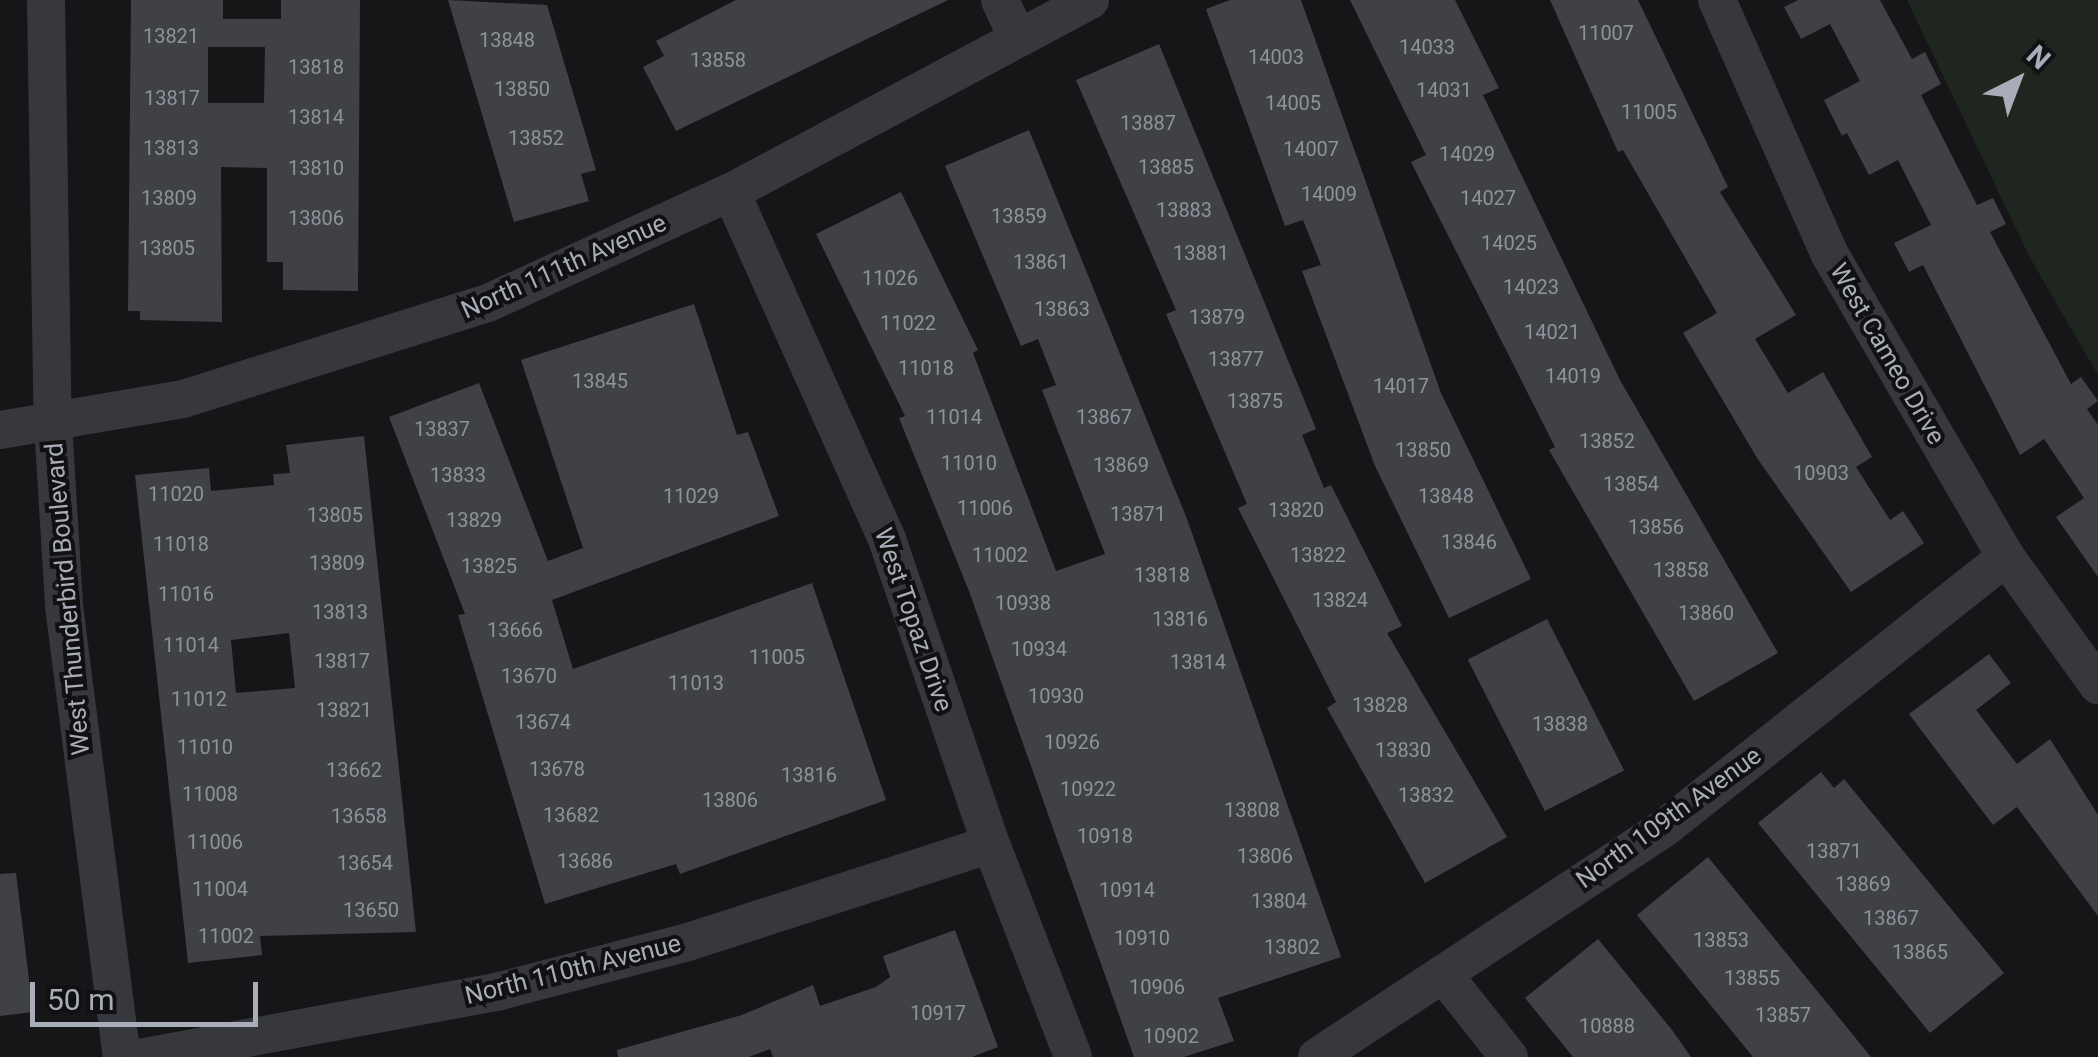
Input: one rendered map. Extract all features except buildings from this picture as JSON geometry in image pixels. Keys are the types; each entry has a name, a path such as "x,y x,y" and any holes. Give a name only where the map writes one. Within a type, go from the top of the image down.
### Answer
{"street":[{"name":"West Thunderbird Boulevard","path":"46,0 53,424 71,674 122,1057"},
{"path":"1000,0 1017,37"},
{"name":"North 111th Avenue","path":"0,430 182,399 414,331 730,192 1090,0"},
{"name":"West Cameo Drive","path":"1717,0 1829,253 2006,557 2098,685"},
{"name":"West Topaz Drive","path":"730,192 888,542 990,844 1074,1057"},
{"name":"North 109th Avenue","path":"1317,1057 1663,829 2006,557"},
{"name":"North 110th Avenue","path":"145,1057 500,991 688,942 990,844"},
{"path":"1444,974 1509,1057"}],"shaded area":[{"path":"1907,0 2098,0 2098,375 2029,256"}]}
